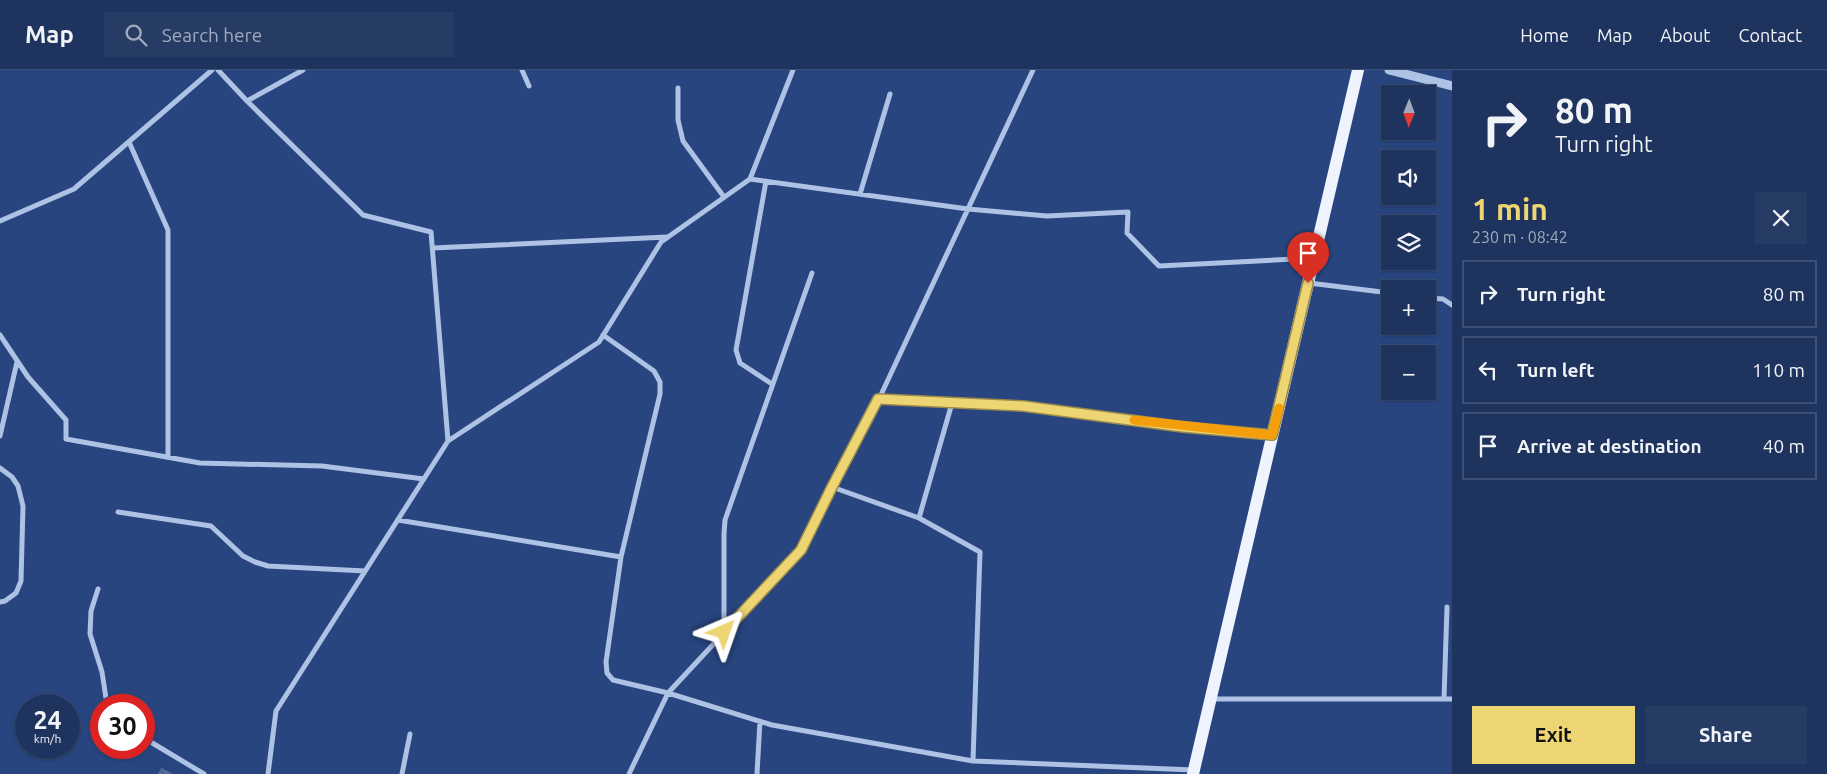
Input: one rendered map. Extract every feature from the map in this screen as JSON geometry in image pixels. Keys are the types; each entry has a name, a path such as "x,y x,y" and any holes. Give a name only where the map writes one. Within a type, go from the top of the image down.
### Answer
{"main road":[{"path":"1194,772 1358,70"}],"street":[{"path":"0,221 74,190 212,70"},
{"path":"247,101 304,70"},
{"path":"522,70 529,86"},
{"path":"268,774 276,711 448,441 599,342 661,242 750,179 793,70"},
{"path":"628,774 668,693 801,550 878,399 1033,70"},
{"path":"1389,70 1452,86"},
{"path":"220,71 247,101 363,215 431,232 448,441"},
{"path":"678,88 678,120 683,141 724,197"},
{"path":"860,194 890,94"},
{"path":"129,142 168,230 168,457"},
{"path":"750,179 968,209 1046,216 1128,212 1127,233 1159,266 1314,258"},
{"path":"766,181 736,350 740,363 772,384"},
{"path":"433,248 668,237"},
{"path":"724,632 725,520 812,273"},
{"path":"1308,283 1381,292"},
{"path":"1436,299 1452,304"},
{"path":"0,335 28,378 66,420 66,439 200,463 322,466 424,479"},
{"path":"603,335 654,372 660,382 660,394 621,557 606,662 606,673 613,680 668,693 760,721 973,761 1194,772"},
{"path":"0,436 17,362"},
{"path":"878,399 1023,406 1183,427 1272,435"},
{"path":"919,518 952,403"},
{"path":"0,468 12,477 18,486 23,506 21,581 16,593 5,601 0,602"},
{"path":"832,487 919,518 980,552 973,761"},
{"path":"118,512 211,526 243,556 268,566 365,571"},
{"path":"398,520 621,557"},
{"path":"98,589 91,611 90,634 102,672 106,694"},
{"path":"1444,699 1447,607"},
{"path":"1211,699 1452,699"},
{"path":"757,774 760,721"},
{"path":"402,774 410,734"},
{"path":"155,745 204,774"}],"building":[{"path":"161,768 174,774 158,774"}],"slow traffic":[{"path":"1134,420 1183,427 1272,435 1279,408"}],"route":[{"path":"724,632 801,550 878,399 1023,406 1183,427 1272,435 1308,283"}]}
